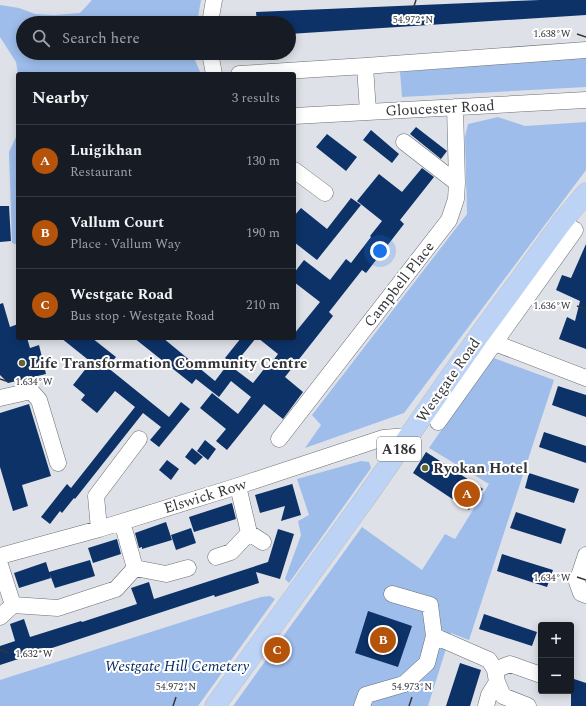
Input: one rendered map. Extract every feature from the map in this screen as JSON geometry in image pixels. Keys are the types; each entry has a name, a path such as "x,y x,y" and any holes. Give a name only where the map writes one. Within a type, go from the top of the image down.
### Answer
{"main road":[{"name":"Westgate Road","path":"215,706 358,508 478,337 574,229 586,193"}],"street":[{"path":"211,16 214,0"},
{"path":"271,72 586,50"},
{"path":"211,60 214,72"},
{"path":"365,66 368,112"},
{"name":"Gloucester Road","path":"296,116 586,100"},
{"name":"Campbell Place","path":"279,439 449,220 456,199 457,183 455,107"},
{"path":"404,142 457,183"},
{"path":"296,171 325,193"},
{"path":"438,422 574,234 574,229"},
{"path":"495,343 586,378"},
{"path":"0,398 32,391 39,400 58,463"},
{"name":"Elswick Row","path":"0,556 122,522 238,486 383,438 408,436"},
{"path":"99,529 96,496 139,439"},
{"path":"238,486 248,534 262,542"},
{"path":"122,522 135,568"},
{"path":"216,557 230,552 248,534"},
{"path":"586,555 577,582 581,593 586,595"},
{"path":"0,565 13,605"},
{"path":"135,568 166,574 188,568"},
{"path":"0,617 13,605 58,608 116,589 135,568"},
{"path":"362,706 366,695 404,684 427,663 434,636 430,605 392,594"},
{"path":"434,636 489,660 503,696 528,706"},
{"path":"486,706 496,676 510,664 538,673"}],"green space":[{"path":"92,0 201,0 198,16 16,16 16,60 195,60 200,72 18,72 16,62 0,37 0,5 19,8 35,14 54,15 80,13"},
{"path":"586,57 586,87 402,97 400,72"},
{"path":"498,117 525,126 586,122 586,170 404,413 305,448 321,425 312,415 467,214 465,137 468,124"},
{"path":"16,137 16,244 12,243 9,152"},
{"path":"491,357 554,380 469,640 451,633 428,706 233,706 362,527 422,570 445,534 455,539 489,484 429,448"},
{"path":"361,461 369,462 371,468 289,583 285,579 301,535 298,521 309,515 297,479"},
{"name":"Westgate Hill Cemetery","path":"270,596 275,599 198,706 0,706 0,680 261,597"}],"building":[{"path":"540,0 586,0 586,15 296,34 296,16 256,16 256,12"},
{"path":"416,127 447,151 441,159 410,134"},
{"path":"371,130 399,154 392,163 363,140"},
{"path":"327,134 357,157 346,171 316,147"},
{"path":"422,168 434,177 400,220 404,224 366,273 362,270 329,312 333,316 285,377 303,392 283,419 264,404 227,450 216,441 226,429 200,408 212,393 238,414 251,397 231,381 219,397 196,379 192,384 137,340 165,340 215,381 228,364 253,383 264,369 266,370 278,354 260,340 296,340 296,332 320,302 296,284 296,270 304,260 330,280 346,259 351,263 382,221 357,201 379,174 402,192"},
{"path":"351,198 361,205 317,260 296,244 296,214 301,208 327,229"},
{"path":"0,206 9,206 11,241 0,242"},
{"path":"586,244 586,349 559,339 567,317 575,321 580,301 556,290 562,275 571,278"},
{"name":"Life Transformation Community Centre","path":"3,303 10,327 16,325 16,340 28,340 30,348 39,345 46,374 8,383 0,375 0,304"},
{"path":"64,340 95,340 116,357 107,367 169,417 181,402 190,409 159,447 150,440 161,427 143,413 75,499 74,498 62,513 60,511 50,524 41,517 67,484 71,488 135,407 115,391 97,413 81,400 85,395 73,385 91,362"},
{"path":"239,340 254,340 234,365 225,358"},
{"path":"558,386 586,395 586,417 552,405"},
{"path":"29,404 51,476 22,485 28,506 13,511 0,467 0,413"},
{"path":"544,432 586,446 586,463 539,447"},
{"path":"205,440 216,449 208,460 197,451"},
{"path":"192,448 203,457 195,465 185,457"},
{"path":"426,452 483,489 469,510 413,473"},
{"path":"167,460 179,469 171,480 159,470"},
{"path":"529,473 579,489 574,503 525,488"},
{"path":"292,483 301,515 281,521 285,506 260,513 255,495"},
{"path":"232,503 236,519 194,532 189,517"},
{"path":"516,512 566,529 561,544 510,528"},
{"path":"166,522 172,540 142,549 142,547 139,548 135,533"},
{"path":"191,528 196,543 176,550 171,535"},
{"path":"278,529 294,534 280,579 256,572 259,583 215,597 214,595 0,665 0,646 15,641 10,624 24,619 30,637 137,604 131,588 149,582 154,599 268,562"},
{"path":"117,539 121,554 93,563 88,548"},
{"path":"502,554 553,570 547,587 497,571"},
{"path":"90,560 95,576 55,588 49,572"},
{"path":"46,562 51,578 19,588 14,573"},
{"path":"368,611 412,626 398,667 355,653"},
{"path":"484,614 537,632 532,646 479,629"},
{"path":"460,663 481,670 470,706 446,706"},
{"path":"574,679 586,683 586,706 571,706 571,694 574,694"}],"place":[{"name":"Life Transformation Community Centre","path":"22,363"},
{"name":"Ryokan Hotel","path":"425,468"},
{"name":"Luigikhan","path":"467,494"},
{"name":"Vallum Court","path":"383,640"},
{"name":"Westgate Road","path":"277,650"}]}
